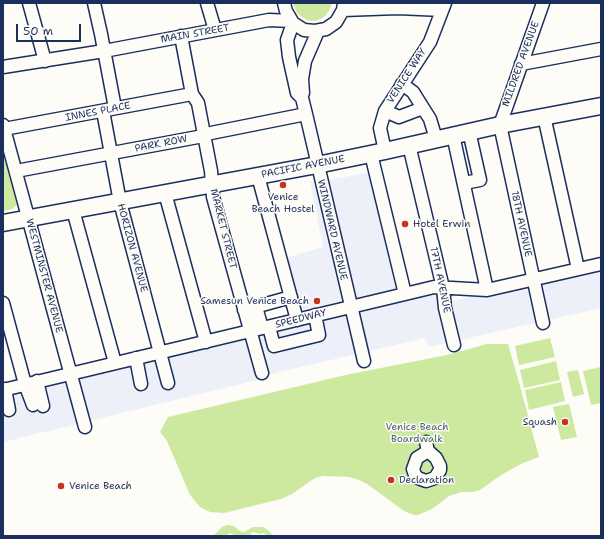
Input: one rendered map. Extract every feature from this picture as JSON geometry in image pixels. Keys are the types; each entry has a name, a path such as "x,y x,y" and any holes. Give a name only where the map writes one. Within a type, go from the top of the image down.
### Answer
{"main road":[{"name":"PACIFIC AVENUE","path":"3,223 317,165 378,153 469,131 601,106"}],"street":[{"path":"29,3 45,61"},
{"name":"HORIZON AVENUE","path":"94,3 104,51 111,153 120,202 168,383"},
{"path":"207,3 215,30"},
{"path":"269,20 281,3"},
{"path":"284,3 286,11 292,22 304,30 318,31 332,26 336,22 343,7 444,7"},
{"name":"MILDRED AVENUE","path":"500,125 543,3"},
{"name":"VENICE WAY","path":"405,294 378,153 380,128 385,111 430,42 444,7"},
{"name":"MAIN STREET","path":"3,68 104,51 269,20 292,22"},
{"name":"WINDWARD AVENUE","path":"292,22 287,40 287,46 297,93 302,98"},
{"name":"WINDWARD AVENUE","path":"318,31 305,61 302,80 304,91 302,98 351,312 364,361"},
{"name":"MARKET STREET","path":"181,36 192,94 198,103 214,197 262,373"},
{"path":"521,64 601,49"},
{"path":"402,84 413,92 424,108 430,119 436,139"},
{"name":"INNES PLACE","path":"4,127 192,94"},
{"path":"385,111 399,117 424,108"},
{"name":"PARK ROW","path":"16,171 306,114"},
{"path":"544,116 578,269"},
{"name":"18TH AVENUE","path":"500,125 543,323"},
{"name":"WESTMINSTER AVENUE","path":"4,127 85,427"},
{"path":"464,183 480,180 469,131"},
{"path":"453,135 487,290"},
{"name":"17TH AVENUE","path":"409,146 443,288 445,308 454,345"},
{"path":"258,176 297,320"},
{"path":"165,194 206,342"},
{"path":"73,210 116,363"},
{"name":"SPEEDWAY","path":"4,389 315,315 351,312 405,294 434,288 487,290 601,264"},
{"path":"244,310 291,297"},
{"path":"3,303 25,384 38,406 37,382"},
{"path":"256,306 274,346 319,335 315,315"},
{"path":"136,358 141,384"},
{"path":"4,389 9,410"}],"shaded area":[{"path":"371,172 401,297 435,290 452,301 601,267 601,308 429,347 425,338 271,374 257,380 3,442 3,393 301,322 285,258 323,247 310,181 335,179"}],"green space":[{"path":"293,3 332,3 326,15 321,19 314,21 307,20 297,13"},
{"path":"3,154 17,205 12,209 3,211"},
{"path":"550,338 555,357 519,365 515,346"},
{"name":"Venice Beach Boardwalk","path":"487,344 508,344 539,457 521,464 501,475 480,490 473,492 461,492 449,496 432,509 418,515 404,511 367,484 359,480 349,477 323,476 315,478 292,494 281,499 224,513 210,512 200,507 190,495 167,441 160,432 168,417 350,374 447,355"},
{"path":"556,361 560,380 524,388 520,370"},
{"path":"601,367 601,403 591,405 583,371"},
{"path":"578,370 584,394 573,397 567,372"},
{"path":"561,382 565,401 529,410 525,390"},
{"name":"Squash","path":"569,404 577,437 561,440 553,407"},
{"path":"228,525 234,526 240,531 244,532 253,527 263,527 273,536 267,536 264,533 259,534 254,532 251,533 250,536 236,536 230,533 226,536 213,536 222,527"}],"place":[{"name":"Venice Beach Hostel","path":"283,185"},
{"name":"Hotel Erwin","path":"405,224"},
{"name":"Samesun Venice Beach","path":"317,301"},
{"name":"Squash","path":"565,422"},
{"name":"Declaration","path":"391,480"},
{"name":"Venice Beach","path":"61,486"}]}
